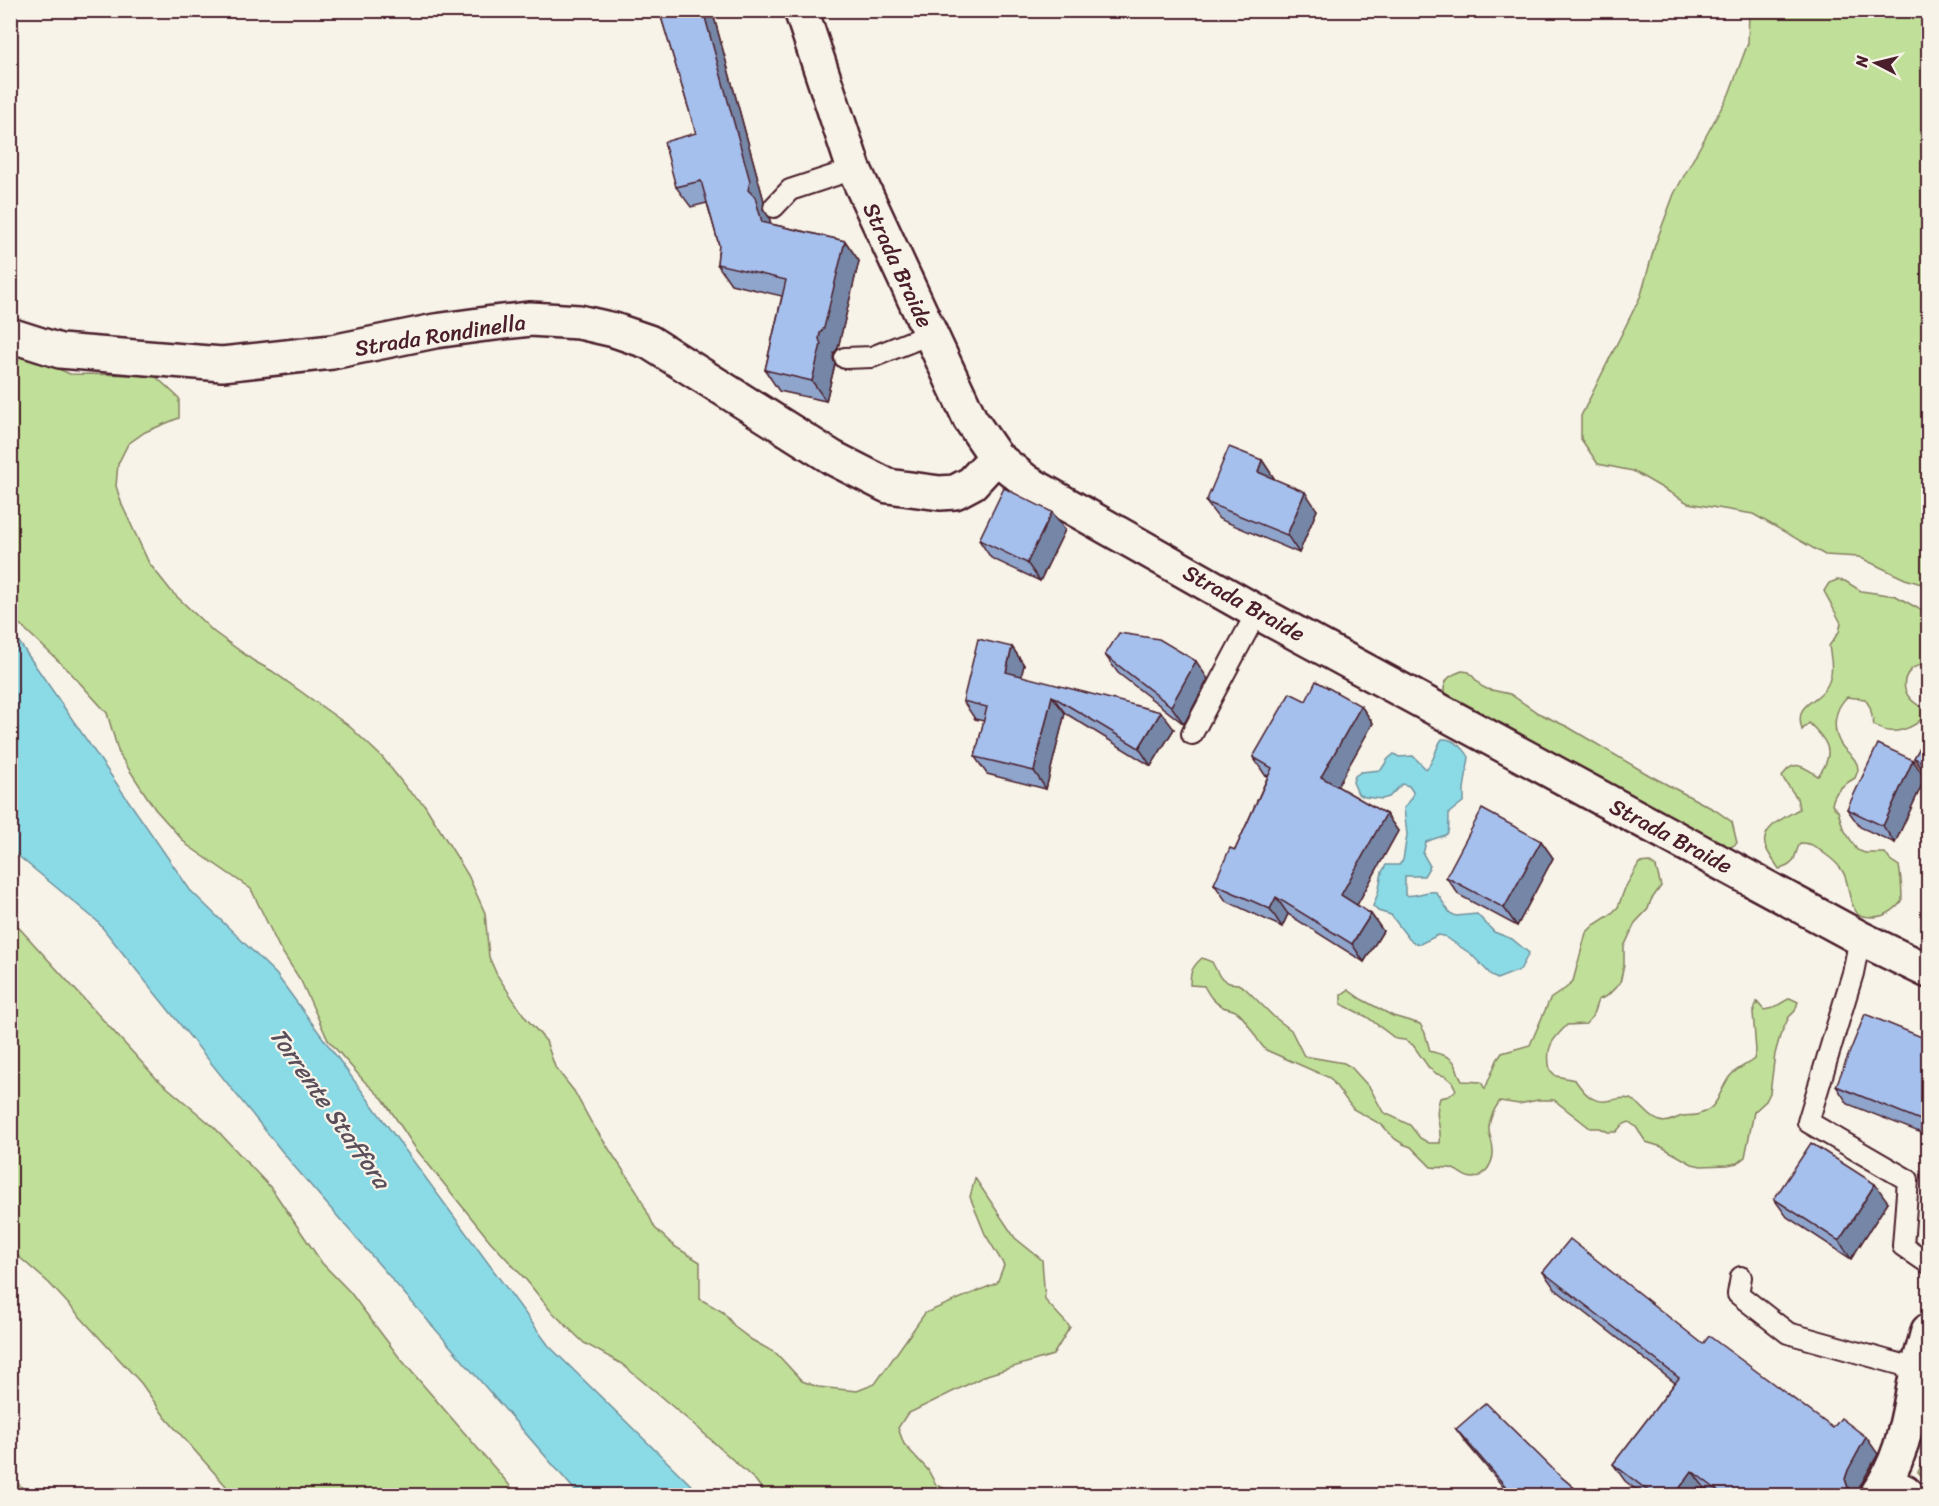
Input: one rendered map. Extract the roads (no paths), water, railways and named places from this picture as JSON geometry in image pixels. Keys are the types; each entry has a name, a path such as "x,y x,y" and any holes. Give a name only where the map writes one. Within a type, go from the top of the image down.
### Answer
{"street":[{"name":"Strada Braide","path":"801,10 854,169 970,419 996,457 1028,482 1257,612 1860,938 1929,971"},
{"name":"Strada Rondinella","path":"10,335 60,351 222,364 332,352 435,331 486,324 530,320 579,322 650,342 833,458 888,486 940,493 955,492 972,483 996,457"},
{"path":"1883,1486 1900,1451 1917,1369 1929,1331"}],"lane":[{"path":"774,207 790,190 854,169"},
{"path":"845,358 872,357 930,334"},
{"path":"1192,734 1257,612"},
{"path":"1860,938 1853,973 1808,1122 1908,1180 1903,1246 1929,1263"},
{"path":"1741,1277 1738,1294 1788,1332 1917,1369"},
{"path":"1883,1486 1908,1486 1919,1496"}],"water":[{"name":"Torrente Staffora","path":"10,629 190,890 276,974 549,1346 701,1495 579,1495 293,1165 97,921 11,850"},
{"path":"1442,739 1458,744 1469,757 1464,801 1449,813 1449,829 1446,835 1426,842 1423,854 1430,866 1424,876 1405,876 1405,895 1436,892 1450,913 1456,916 1477,914 1494,932 1512,939 1529,953 1520,970 1497,979 1471,954 1444,936 1438,935 1420,944 1414,943 1391,915 1378,911 1373,906 1386,865 1399,865 1403,860 1407,835 1404,808 1412,798 1413,792 1409,786 1402,784 1389,797 1382,799 1365,797 1358,794 1353,782 1355,776 1361,772 1381,770 1394,754 1399,757 1413,756 1426,769"}]}
